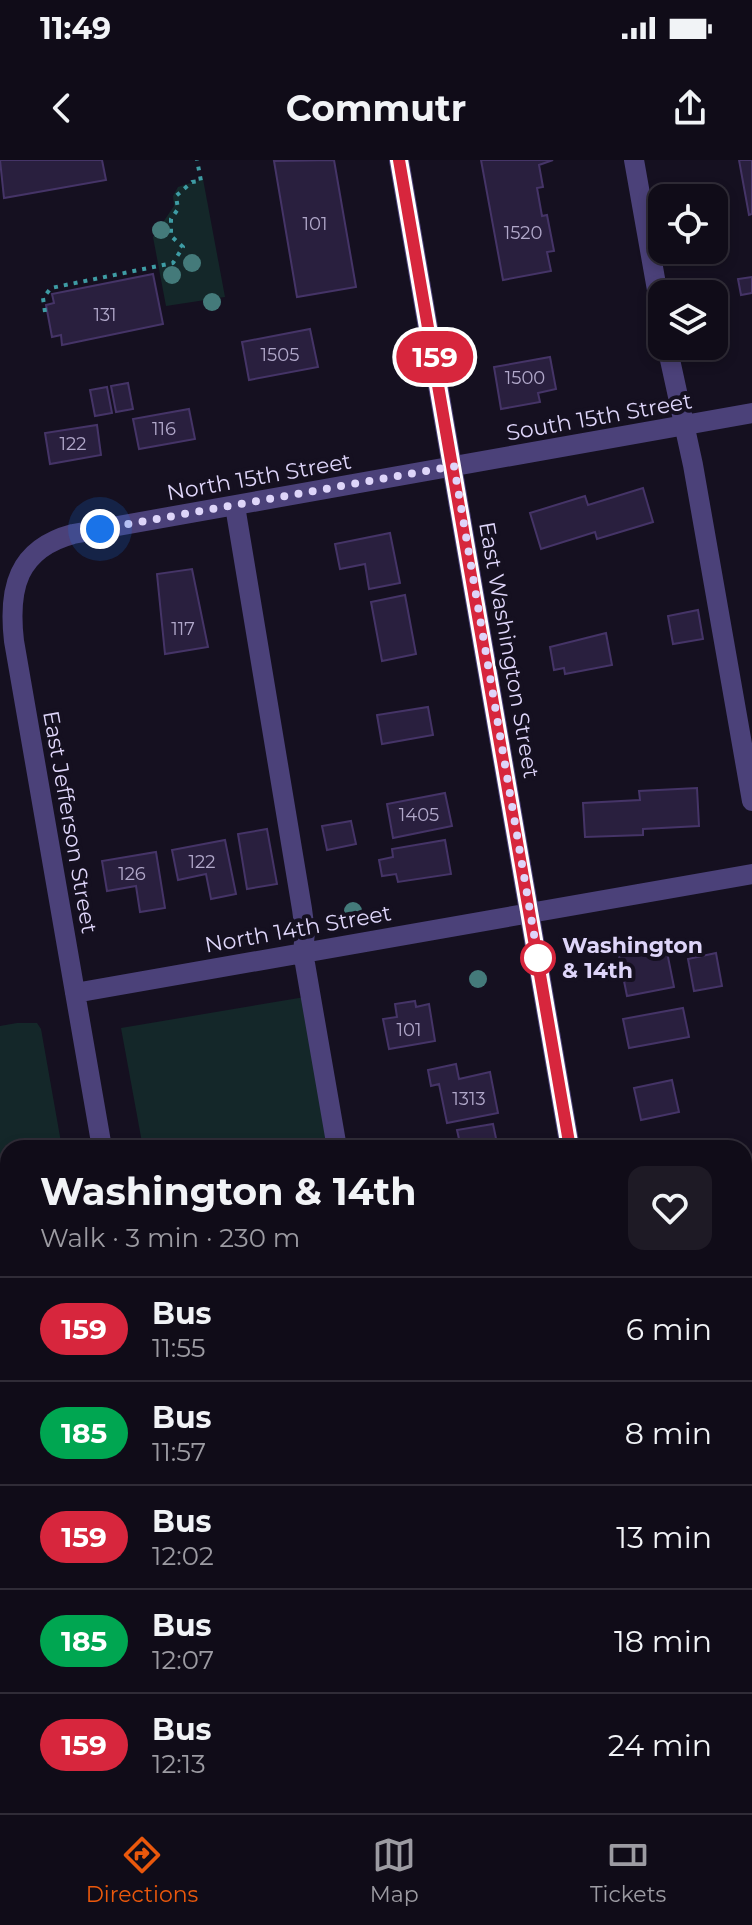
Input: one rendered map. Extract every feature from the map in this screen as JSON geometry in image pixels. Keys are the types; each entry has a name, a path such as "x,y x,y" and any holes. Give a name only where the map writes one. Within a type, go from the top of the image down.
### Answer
{"street":[{"name":"East Washington Street","path":"399,160 569,1140"},
{"path":"634,160 655,280"},
{"path":"670,360 693,465 752,801"},
{"name":"South 15th Street","path":"454,466 752,413"},
{"name":"North 15th Street","path":"73,534 454,466"},
{"path":"235,506 305,932 303,952 336,1140"},
{"name":"East Jefferson Street","path":"73,534 43,547 26,561 11,595 10,610 101,1140"},
{"name":"North 14th Street","path":"75,993 752,874"}],"path":[{"path":"45,312 43,298 51,288 173,263 183,247 171,236 171,219 178,209 176,196 192,182 201,181 197,160"}],"green space":[{"path":"203,179 225,297 166,306 153,237 174,206 173,196 178,187"},
{"path":"305,997 327,1140 142,1140 121,1028"},
{"path":"37,1023 41,1029 61,1140 0,1140 0,1026"}],"building":[{"path":"0,160 102,160 106,180 4,198"},
{"path":"334,160 356,287 297,297 274,161"},
{"path":"481,160 553,160 539,165 543,187 537,188 542,216 547,215 554,251 547,252 551,271 503,280"},
{"path":"739,160 752,160 752,214 749,215"},
{"path":"153,274 163,324 62,345 61,335 52,337 46,305 54,303 52,294"},
{"path":"752,277 752,293 741,295 738,279"},
{"path":"310,329 318,367 249,380 242,342"},
{"path":"550,357 556,389 538,393 540,402 501,409 494,367"},
{"path":"128,383 133,409 116,412 111,386"},
{"path":"107,387 112,413 95,416 90,390"},
{"path":"189,409 195,439 139,449 133,419"},
{"path":"97,425 101,455 50,464 45,433"},
{"path":"643,488 653,522 597,539 595,532 541,549 530,513 585,496 588,505"},
{"path":"390,533 400,583 369,589 365,564 340,569 335,544"},
{"path":"192,569 208,647 165,654 157,574"},
{"path":"405,595 416,654 382,661 371,602"},
{"path":"698,610 703,639 673,644 668,616"},
{"path":"606,633 612,665 565,674 564,668 554,670 550,647"},
{"path":"428,707 433,735 382,744 377,715"},
{"path":"697,788 699,826 643,829 643,835 585,837 583,803 640,800 639,791"},
{"path":"445,793 452,826 393,838 387,804"},
{"path":"351,821 356,844 327,850 322,826"},
{"path":"267,829 277,884 247,889 238,834"},
{"path":"225,840 236,894 211,899 206,874 178,880 172,850"},
{"path":"445,840 451,874 398,882 396,874 382,876 379,860 393,857 392,849"},
{"path":"156,852 165,908 140,912 136,886 107,891 102,861"},
{"path":"665,942 674,987 627,996 618,951"},
{"path":"716,953 722,986 694,991 688,959"},
{"path":"415,1001 416,1007 429,1004 435,1041 389,1049 383,1019 397,1017 395,1004"},
{"path":"683,1008 689,1037 629,1048 623,1019"},
{"path":"456,1064 459,1079 490,1072 498,1113 447,1123 439,1084 431,1086 428,1070"},
{"path":"672,1080 679,1112 641,1120 634,1088"},
{"path":"493,1124 496,1140 459,1140 457,1130"}],"bus line":[{"name":"159","path":"399,160 569,1140"}],"place":[{"name":"Washington & 14th","path":"538,958"}],"route":[{"path":"100,529 454,466 538,958"}]}
